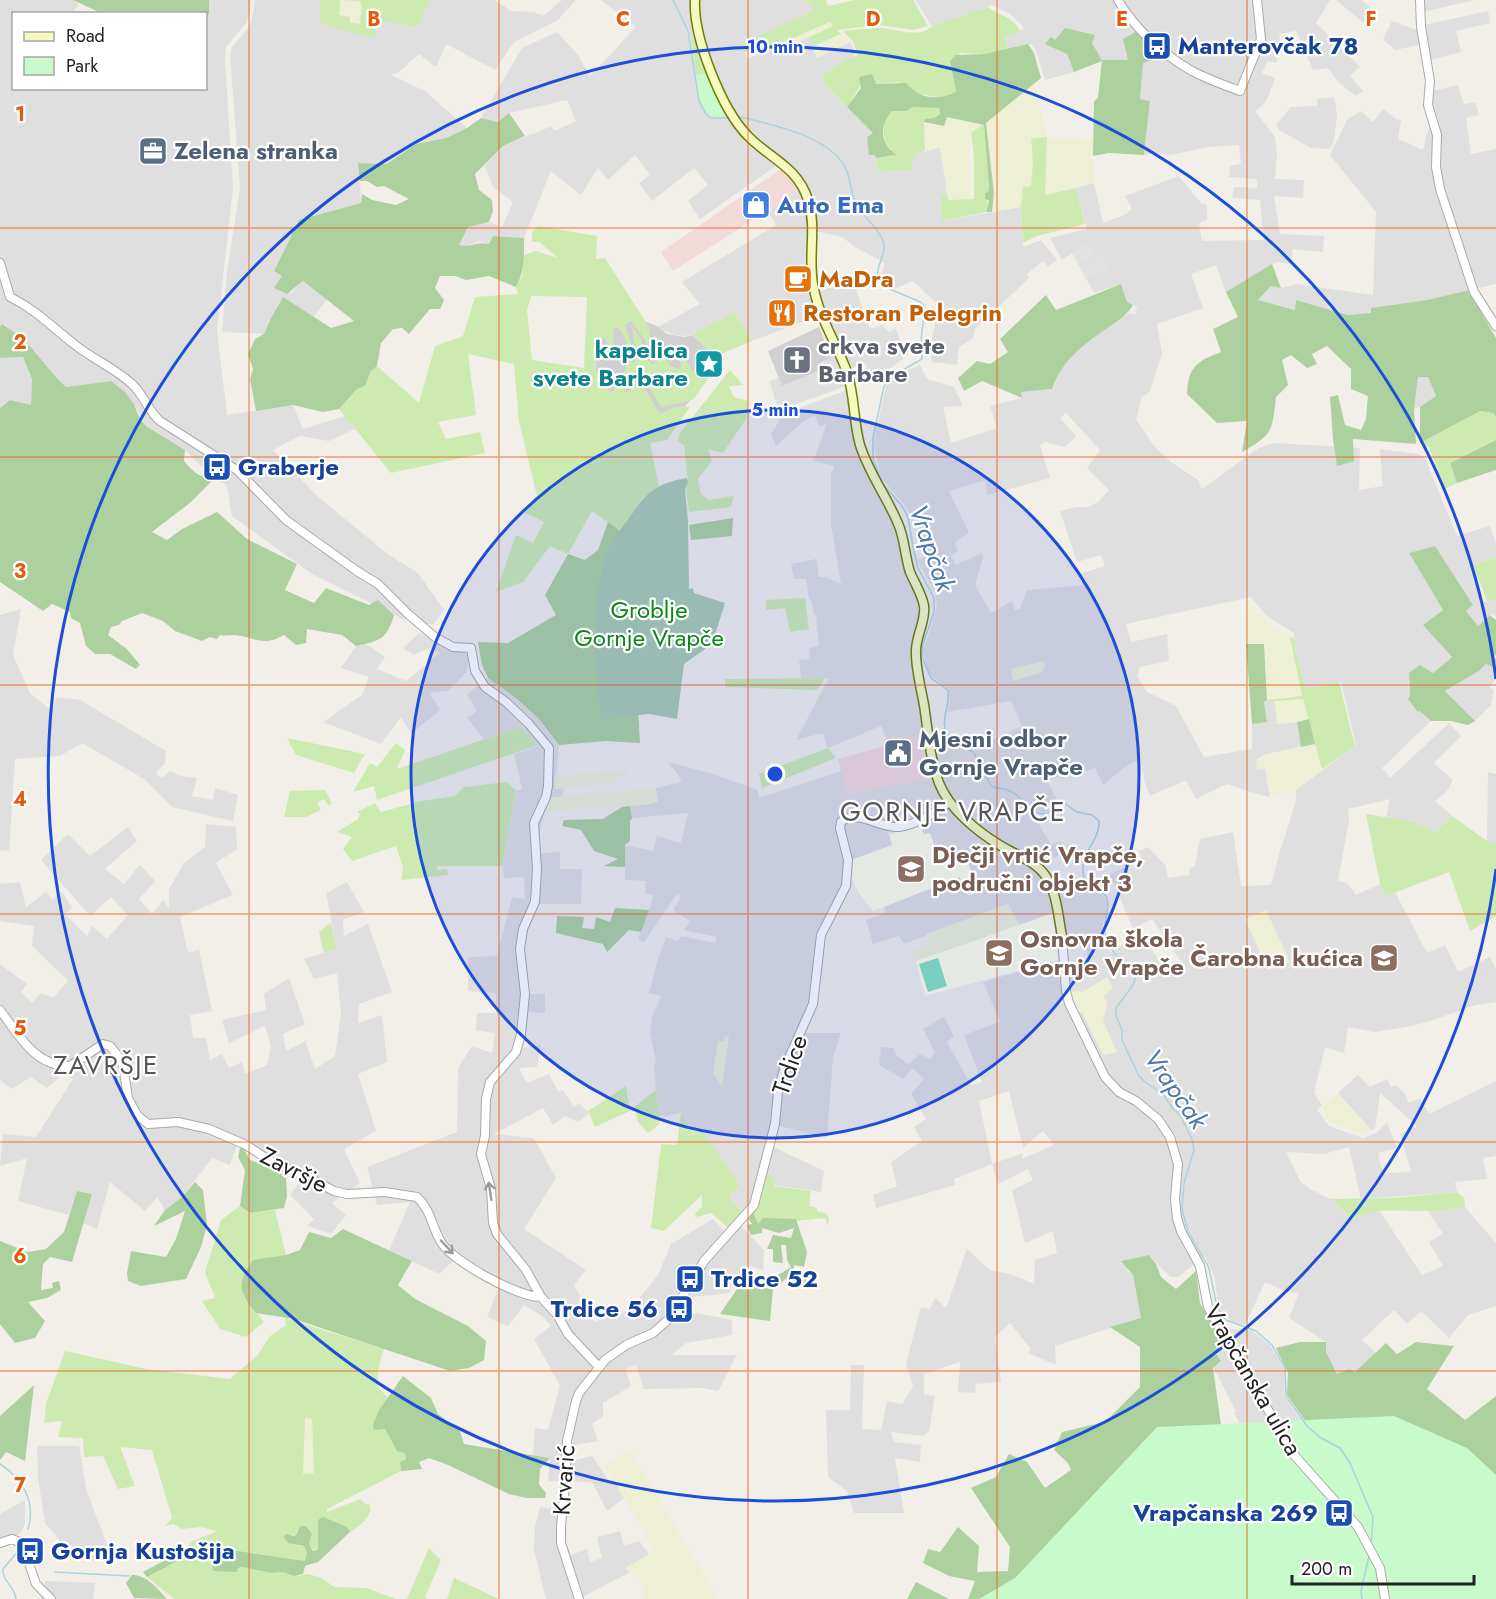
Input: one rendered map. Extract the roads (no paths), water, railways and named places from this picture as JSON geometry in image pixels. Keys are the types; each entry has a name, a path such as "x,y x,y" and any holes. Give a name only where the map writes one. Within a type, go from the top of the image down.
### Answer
{"main road":[{"name":"Vrapčanska ulica","path":"694,0 698,24 713,77 734,116 750,138 791,170 800,181 808,198 814,227 811,263 814,291 826,327 847,373 853,395 859,440 866,461 898,524 910,572 924,606 916,653 935,772 949,802 992,840 1040,868 1052,890 1062,936"}],"street":[{"path":"1118,0 1140,28 1176,60 1193,71 1240,91 1261,39 1257,0"},
{"path":"1420,0 1421,27 1430,81 1428,105 1437,135 1436,167 1440,189 1474,292 1496,326"},
{"path":"0,263 10,297 33,310 74,345 128,380 145,399 153,415 165,426 230,464 286,520 378,584 435,637 453,647 471,648 475,671 485,687 506,702 549,748 546,797 534,823 537,870 535,902 523,929 520,949 525,994 521,1034 516,1052 495,1075 487,1091 485,1136 481,1154 491,1188 494,1229 526,1270 541,1297 558,1316 573,1340 599,1367"},
{"name":"Trdice","path":"599,1367 626,1345 653,1333 665,1324 704,1261 754,1205 775,1124 778,1092 784,1069 813,1004 821,935 846,886 848,860 840,828 841,822 848,817 854,817 888,826 905,825 934,813 949,802"},
{"name":"Vrapčanska ulica","path":"1062,936 1069,1003 1102,1070 1119,1092 1136,1101 1158,1119 1170,1137 1178,1164 1175,1199 1177,1218 1181,1231 1200,1266 1206,1301 1211,1314 1295,1456 1347,1513 1367,1544 1377,1561 1385,1599"},
{"name":"Završje","path":"0,1010 19,1038 51,1064 70,1066 103,1044 110,1046 121,1061 131,1106 136,1115 148,1124 178,1122 209,1129 246,1145 272,1162 334,1191 347,1194 395,1192 417,1197 429,1213 441,1242 454,1254 498,1284 530,1297 541,1297"},
{"name":"Krvarić","path":"579,1599 561,1543 568,1427 579,1393 599,1367"},
{"path":"0,1543 12,1539 22,1543 36,1584 51,1599"}],"waterway":[{"name":"Vrapčak","path":"673,0 688,31 699,101 711,118 729,118"},
{"name":"Vrapčak","path":"737,117 797,133 824,146 835,155 846,169 856,204 878,231 883,241 884,251 878,272 880,281 888,288 921,302 923,305 922,359 896,374 884,386 873,438 873,459 882,483 902,506 908,517 918,568 934,598 934,612 923,644 922,657 931,678 948,690 944,724 946,730 957,745 974,753 991,786 1015,794 1034,812 1047,814 1056,804 1064,803 1077,812 1092,815 1099,821 1096,836 1084,861 1084,877 1107,899 1105,934 1109,945 1114,953 1132,966 1137,973 1133,985 1116,1008 1116,1016 1122,1030 1122,1040 1139,1076 1163,1094 1180,1115 1192,1139 1194,1150 1184,1183 1182,1209 1188,1231 1209,1268 1217,1307 1226,1320 1256,1331 1272,1345 1285,1368 1286,1396 1307,1426 1321,1438 1340,1448 1350,1463 1373,1517 1371,1545"},
{"path":"0,1464 15,1477 26,1492 30,1510 28,1529"},
{"path":"16,1599 4,1577 3,1569 19,1550"},
{"name":"Vrapčak","path":"1362,1599 1361,1591 1369,1556"},
{"path":"55,1572 129,1576"}],"place":[{"name":"Manterovčak 78","path":"1157,46"},
{"name":"Zelena stranka","path":"153,151"},
{"name":"Auto Ema","path":"756,205"},
{"name":"MaDra","path":"798,279"},
{"name":"Restoran Pelegrin","path":"782,313"},
{"name":"crkva svete Barbare","path":"797,360"},
{"name":"kapelica svete Barbare","path":"709,364"},
{"name":"Graberje","path":"217,467"},
{"name":"Mjesni odbor Gornje Vrapče","path":"898,753"},
{"name":"Dječji vrtić Vrapče, područni objekt 3","path":"911,869"},
{"name":"Osnovna škola Gornje Vrapče","path":"999,953"},
{"name":"Čarobna kućica","path":"1384,958"},
{"name":"Trdice 52","path":"690,1279"},
{"name":"Trdice 56","path":"679,1309"},
{"name":"Vrapčanska 269","path":"1339,1513"},
{"name":"Gornja Kustošija","path":"30,1551"}],"district":[{"name":"GORNJE VRAPČE","path":"953,812"},
{"name":"ZAVRŠJE","path":"106,1065"}],"park label":[{"name":"Groblje Gornje Vrapče","path":"649,624"}]}
